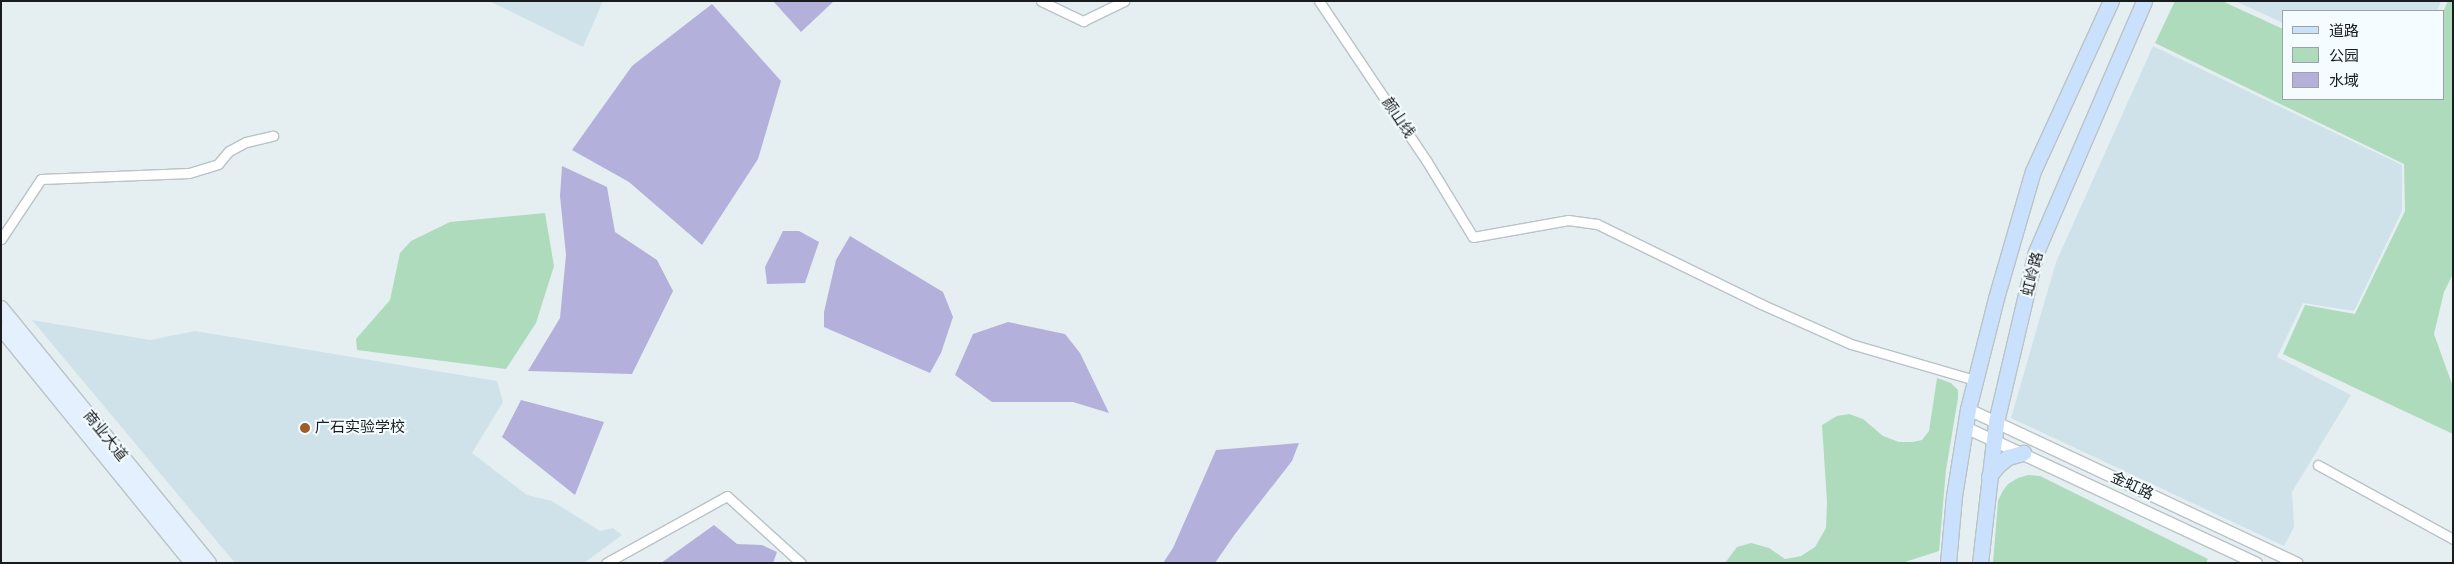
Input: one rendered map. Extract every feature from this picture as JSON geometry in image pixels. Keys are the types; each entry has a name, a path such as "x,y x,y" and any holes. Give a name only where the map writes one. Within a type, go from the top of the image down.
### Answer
{"main road":[{"name":"虹岭路","path":"1948,563 1954,496 1968,409 1996,298 2034,171 2111,1"},
{"name":"虹岭路","path":"1980,563 1996,422 2036,252 2144,1"},
{"name":"商业大道","path":"1,308 209,563"},
{"name":"商业大道","path":"1,328 192,563"},
{"path":"1989,476 1998,464 2008,457 2023,453"}],"street":[{"path":"1041,1 1083,21 1124,1"},
{"name":"颜山线","path":"1319,1 1426,160 1473,238 1568,220 1597,224 1760,304 1851,344 1975,380"},
{"path":"1,239 41,179 189,173 218,164 229,151 246,142 273,136"},
{"name":"金虹路","path":"1968,409 2297,563"},
{"name":"金虹路","path":"1965,427 2256,563"},
{"path":"2318,465 2453,540"},
{"path":"606,563 727,496 801,563"}],"shaded area":[{"path":"489,1 603,1 583,47"},
{"path":"2235,1 2441,1 2437,10 2282,10 2282,23"},
{"path":"2153,46 2402,165 2402,211 2354,311 2303,303 2277,357 2351,395 2292,492 2294,527 2284,546 2011,418 2056,262"},
{"name":"广石实验学校","path":"32,320 150,340 195,331 497,381 503,402 472,453 527,495 552,501 600,531 613,528 622,535 584,563 235,563"}],"green space":[{"path":"2175,1 2222,1 2282,29 2282,100 2444,100 2444,10 2448,1 2453,1 2453,274 2444,292 2434,334 2453,387 2453,434 2283,354 2305,305 2355,314 2405,211 2404,164 2155,43"},
{"path":"545,213 554,266 536,323 506,369 357,350 356,339 390,300 400,253 411,241 450,222"},
{"path":"1937,378 1951,383 1958,390 1946,470 1939,551 1902,563 1725,563 1737,547 1751,543 1769,548 1785,559 1801,556 1815,547 1826,528 1827,502 1822,425 1837,416 1849,414 1863,419 1883,436 1899,442 1922,440 1929,431"},
{"path":"2028,475 2040,476 2208,559 2206,563 1993,563 1998,501 2008,484"}],"water":[{"path":"773,1 834,1 801,32"},
{"path":"712,4 781,81 758,159 702,245 629,182 572,150 632,66"},
{"path":"562,166 607,187 615,232 657,260 673,291 632,374 528,371 560,318 566,255 560,196"},
{"path":"783,231 799,231 819,242 805,283 767,284 765,267"},
{"path":"850,236 943,292 953,317 941,353 930,373 824,327 824,312 836,260"},
{"path":"1008,322 1065,334 1080,353 1109,413 1073,402 992,402 955,375 973,334"},
{"path":"521,400 604,422 575,495 502,437"},
{"path":"1299,443 1292,461 1235,534 1215,563 1163,563 1173,548 1216,450"},
{"path":"714,525 737,544 762,545 777,552 773,563 661,563"}],"place":[{"name":"广石实验学校","path":"305,428"}]}
